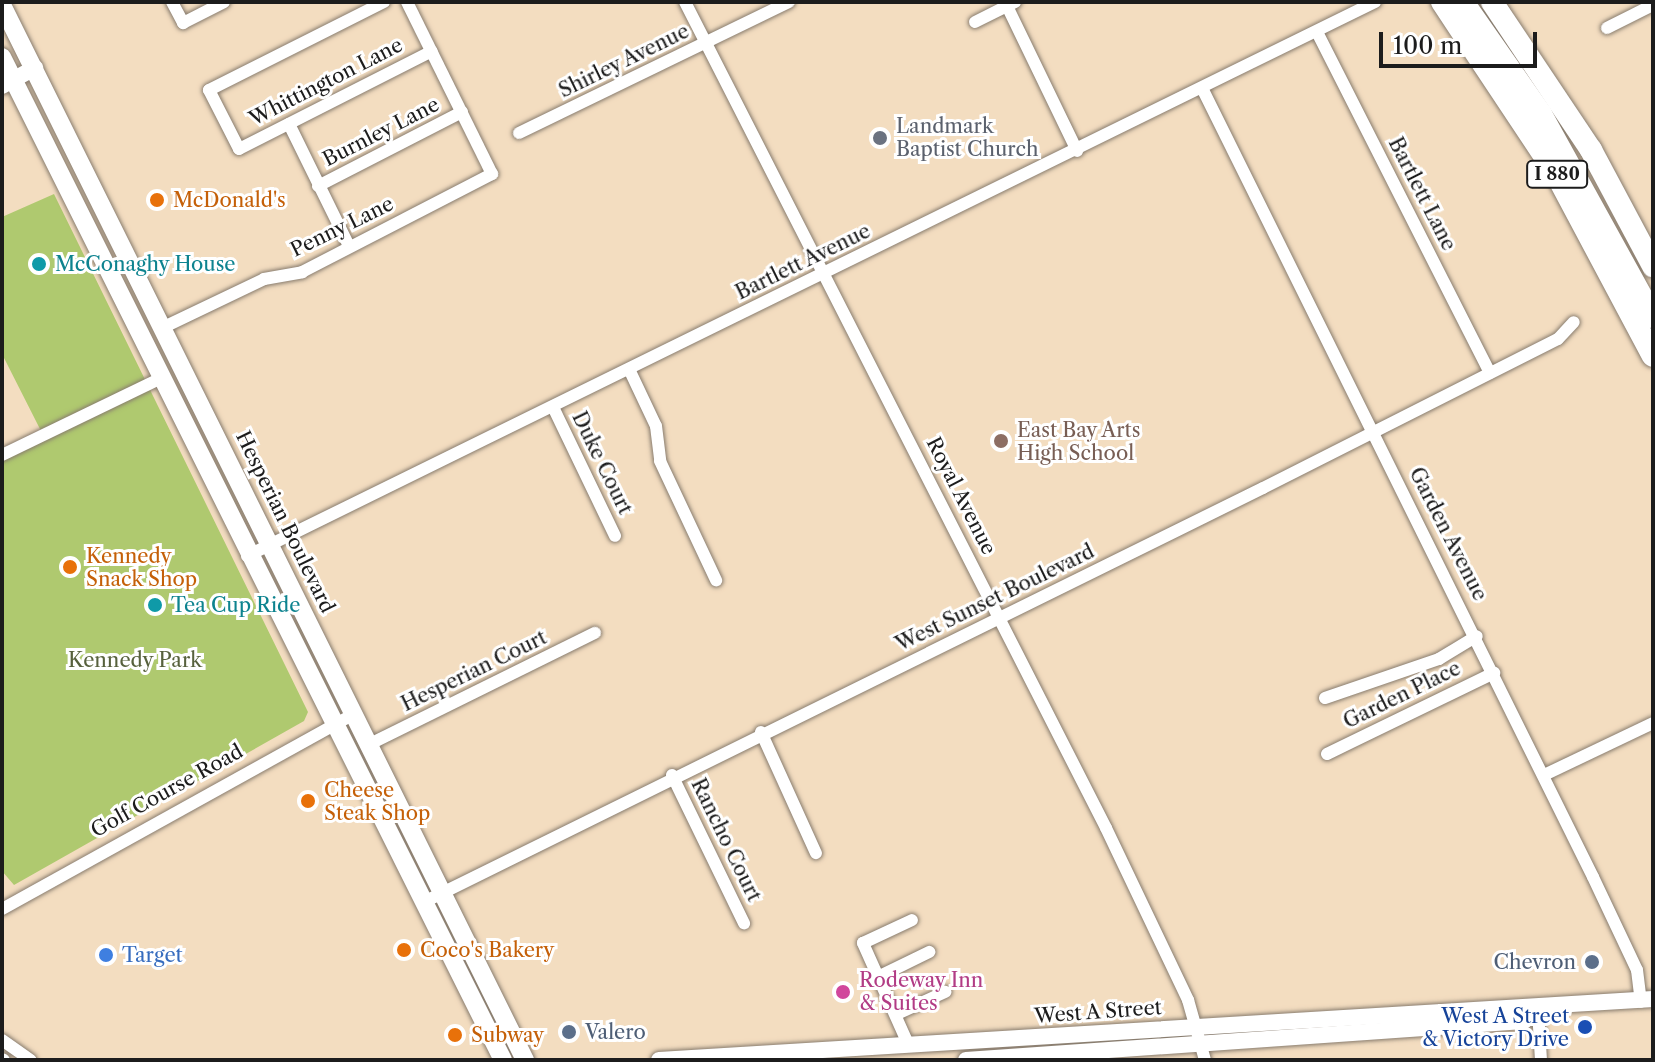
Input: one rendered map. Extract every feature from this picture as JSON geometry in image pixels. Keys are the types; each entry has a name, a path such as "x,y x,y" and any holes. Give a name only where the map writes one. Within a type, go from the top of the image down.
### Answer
{"highway":[{"name":"I 880","path":"1442,2 1555,172 1653,356"},
{"name":"I 880","path":"1463,2 1541,114 1653,317"},
{"name":"I 880","path":"1492,2 1591,150 1653,266"}],"main road":[{"name":"Hesperian Boulevard","path":"2,5 272,544 525,1060"},
{"path":"2,57 8,83 102,257 247,556 426,901 503,1060"},
{"path":"8,83 35,68"},
{"path":"102,257 118,274 140,279"},
{"name":"West A Street","path":"659,1060 867,1054 909,1046 1522,1003 1538,1010 1649,1002"},
{"name":"West A Street","path":"966,1060 1202,1052 1524,1021 1538,1010"}],"street":[{"path":"172,2 183,23 224,2"},
{"name":"Whittington Lane","path":"384,2 209,90 239,149 432,51"},
{"path":"407,2 462,112"},
{"name":"Royal Avenue","path":"685,2 1001,618 1194,1026 1202,1052"},
{"name":"Shirley Avenue","path":"519,133 789,2"},
{"name":"Bartlett Avenue","path":"247,556 1318,34 1375,2"},
{"path":"975,22 1011,4 1077,151"},
{"path":"1607,28 1653,5"},
{"name":"Bartlett Lane","path":"1318,34 1490,373"},
{"name":"Garden Avenue","path":"1203,90 1477,636 1637,970 1649,1002"},
{"name":"Penny Lane","path":"164,327 349,246 492,174 462,112"},
{"name":"Burnley Lane","path":"318,186 462,112"},
{"path":"289,124 349,246"},
{"name":"West Sunset Boulevard","path":"426,901 672,775 1001,618 1558,339 1574,322"},
{"path":"629,369 656,426 660,461 716,580"},
{"path":"2,455 161,378"},
{"name":"Duke Court","path":"553,407 615,536"},
{"name":"Hesperian Court","path":"370,744 595,633"},
{"path":"1325,698 1439,659 1477,636"},
{"name":"Garden Place","path":"1327,754 1494,673"},
{"name":"Golf Course Road","path":"4,904 334,722 354,714"},
{"path":"1544,775 1653,723"},
{"path":"761,732 816,853"},
{"name":"Rancho Court","path":"672,775 744,923"},
{"path":"909,1046 899,1013 863,943 912,920"},
{"path":"880,976 929,952"},
{"path":"899,1013 945,992"},
{"path":"1538,1010 1541,1060"},
{"path":"2,1040 31,1060"}],"green space":[{"name":"Kennedy Park","path":"54,194 308,712 304,721 14,885 2,871 2,450 41,431 2,354 2,217"}],"place":[{"name":"Landmark Baptist Church","path":"880,138"},
{"name":"McDonald's","path":"157,200"},
{"name":"McConaghy House","path":"39,264"},
{"name":"East Bay Arts High School","path":"1001,441"},
{"name":"Kennedy Snack Shop","path":"70,567"},
{"name":"Tea Cup Ride","path":"155,605"},
{"name":"Cheese Steak Shop","path":"308,801"},
{"name":"Coco's Bakery","path":"404,950"},
{"name":"Target","path":"106,955"},
{"name":"Chevron","path":"1592,962"},
{"name":"Rodeway Inn & Suites","path":"843,992"},
{"name":"West A Street & Victory Drive","path":"1585,1027"},
{"name":"Valero","path":"569,1032"},
{"name":"Subway","path":"455,1035"}]}
